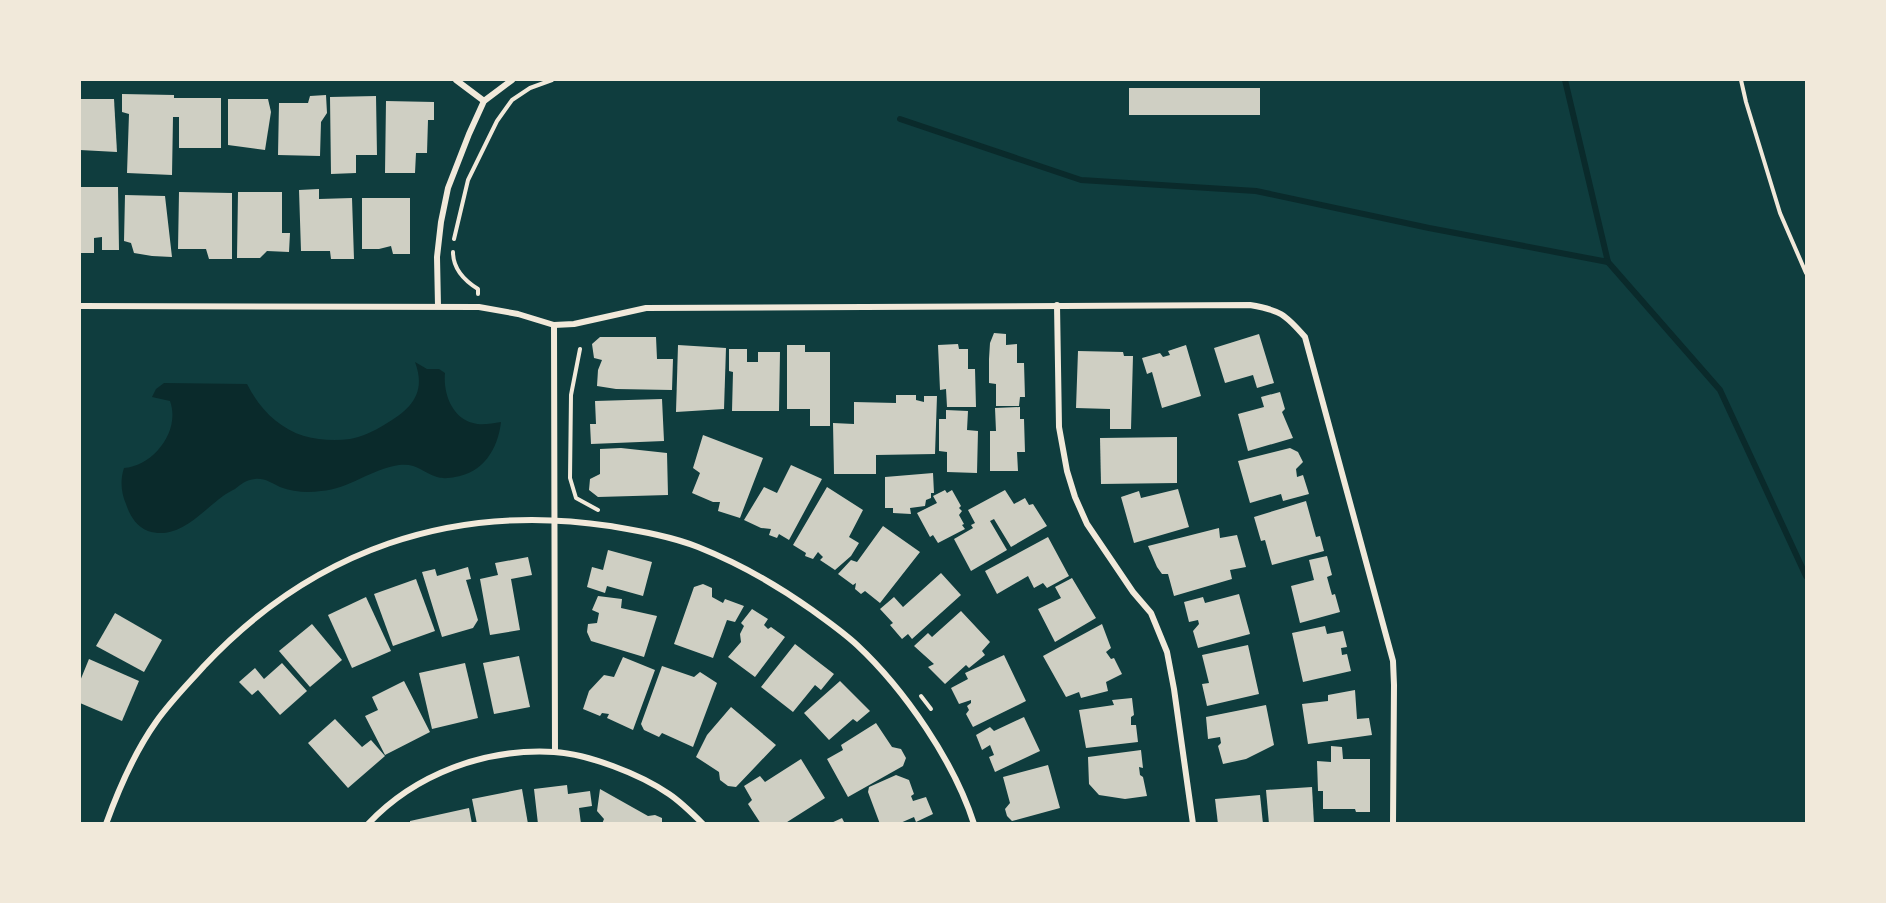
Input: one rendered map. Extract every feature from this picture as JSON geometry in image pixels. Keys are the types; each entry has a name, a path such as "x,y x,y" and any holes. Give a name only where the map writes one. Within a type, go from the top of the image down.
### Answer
{"street":[{"path":"456,80 484,100"},
{"path":"438,306 437,256 448,188 484,100 512,80"},
{"path":"1058,305 1059,427 1067,471 1087,524 1133,592 1151,613 1167,652 1193,824"},
{"path":"80,306 479,307 518,314 554,325 574,324 646,308 1250,305 1274,309 1289,318 1305,337 1393,661 1393,824"},
{"path":"554,325 555,752"},
{"path":"106,824 124,779 140,747 157,721 220,650 253,619 333,567 395,541 466,523 510,520 588,523 622,528 695,546 765,579 826,620 857,645 890,681 916,714 955,778 974,824"},
{"path":"368,824 380,811 410,788 446,770 481,758 555,752 611,766 642,779 670,794 703,824"}],"path":[{"path":"479,307 478,290 459,273 452,256 468,180 497,121 512,100 530,88 552,80"},
{"path":"1741,80 1780,213 1806,273"}],"water":[{"path":"415,362 427,369 439,369 445,373 447,396 459,416 480,424 501,422 493,450 474,471 465,475 442,478 415,467 399,465 379,470 341,487 311,492 290,490 265,480 252,480 244,482 224,495 180,529 170,532 148,531 129,513 122,491 124,468 135,466 154,454 168,435 172,424 170,401 152,397 156,389 164,383 247,384 263,409 286,428 309,437 344,440 359,437 376,429 408,407 414,400 419,383"}],"building":[{"path":"1129,88 1260,88 1260,115 1129,115"},
{"path":"122,94 174,95 174,98 221,98 221,148 179,148 179,117 173,117 172,175 127,173 129,114 122,112"},
{"path":"326,95 327,113 321,122 320,156 278,155 279,103 308,103 310,96"},
{"path":"376,96 377,155 356,155 356,173 331,174 330,97"},
{"path":"80,99 114,99 117,152 80,150"},
{"path":"228,99 268,99 271,112 265,150 228,145"},
{"path":"386,101 434,102 434,120 428,120 427,153 416,153 415,173 385,173"},
{"path":"80,187 118,187 119,250 102,250 102,237 94,238 94,253 80,253"},
{"path":"319,189 319,199 352,198 354,259 331,259 330,251 301,251 299,190"},
{"path":"179,192 232,193 232,259 209,259 206,249 178,249"},
{"path":"238,192 282,192 282,233 290,233 289,252 267,251 260,258 237,258"},
{"path":"125,195 165,196 172,257 134,253 131,243 124,241"},
{"path":"362,198 410,198 410,254 393,254 391,246 362,249"},
{"path":"994,333 1006,334 1006,345 1017,344 1017,363 1024,363 1025,397 1020,397 1019,406 996,406 996,384 989,383 990,343"},
{"path":"1259,334 1274,383 1257,388 1253,375 1225,383 1214,348"},
{"path":"600,337 656,337 657,359 673,359 672,390 616,389 597,386 598,370 602,360 594,358 592,344"},
{"path":"958,344 959,349 968,349 968,369 975,369 976,407 947,407 946,389 940,390 938,345"},
{"path":"678,345 726,348 724,409 676,412"},
{"path":"787,345 805,345 805,352 830,352 830,426 810,426 810,409 787,409"},
{"path":"1186,345 1201,396 1162,408 1152,372 1147,374 1142,358 1160,353 1163,357 1170,355 1168,351"},
{"path":"729,349 747,349 747,362 758,362 758,352 780,352 779,411 732,411 733,372 729,371"},
{"path":"1078,351 1123,352 1124,356 1133,356 1131,429 1110,429 1110,409 1076,408"},
{"path":"1280,392 1285,409 1282,412 1293,438 1248,451 1238,414 1264,407 1261,397"},
{"path":"896,395 916,395 916,400 924,402 924,396 937,396 935,454 876,455 876,474 834,474 833,423 854,424 854,402 896,403"},
{"path":"662,399 664,441 591,444 590,424 596,424 595,401"},
{"path":"1020,407 1020,419 1024,419 1025,452 1017,452 1018,471 990,471 990,431 996,431 995,408"},
{"path":"946,410 968,411 967,430 978,431 977,473 947,472 947,452 939,451 939,419 946,419"},
{"path":"703,435 763,458 740,518 718,511 720,502 713,502 692,493 700,473 693,468"},
{"path":"1177,437 1177,483 1101,484 1100,438"},
{"path":"621,448 667,453 668,495 598,497 589,490 590,479 600,474 600,449"},
{"path":"1290,448 1298,452 1303,462 1296,469 1297,477 1303,475 1309,494 1283,501 1281,494 1250,503 1238,461"},
{"path":"791,465 822,479 789,540 779,534 777,538 769,535 771,529 761,528 744,520 764,487 777,493"},
{"path":"933,473 934,493 931,493 931,498 926,500 925,506 910,508 911,514 893,513 893,508 885,508 885,477"},
{"path":"827,487 863,510 849,537 859,543 851,556 835,570 820,560 823,557 818,552 813,559 805,556 806,553 793,545"},
{"path":"1178,489 1189,527 1134,543 1121,497 1139,491 1141,498"},
{"path":"945,490 947,493 952,490 961,506 959,508 962,511 959,515 965,529 938,543 933,535 930,537 917,513 937,503 933,496"},
{"path":"1005,490 1014,504 1025,498 1029,505 1033,504 1047,526 1011,547 994,519 990,521 1007,550 971,571 954,539 973,528 971,525 975,523 968,510"},
{"path":"1306,501 1316,537 1320,536 1324,551 1272,565 1265,540 1261,541 1254,517"},
{"path":"883,526 920,552 880,603 865,591 861,594 855,589 856,583 853,585 838,574 851,560 857,562"},
{"path":"1219,528 1220,538 1237,535 1246,567 1230,570 1232,579 1174,596 1168,574 1162,574 1157,567 1148,546"},
{"path":"1048,537 1069,576 1047,588 1043,583 1034,588 1028,576 997,594 985,571"},
{"path":"608,550 652,562 643,596 607,586 605,593 587,587 592,567 603,570"},
{"path":"1327,556 1332,575 1327,577 1340,612 1300,623 1291,586 1314,580 1309,560"},
{"path":"528,557 532,575 511,579 520,630 490,635 480,579 498,575 495,563"},
{"path":"468,567 471,579 466,580 478,620 473,628 442,637 422,572 435,569 437,576"},
{"path":"941,573 961,595 912,639 908,634 902,639 890,625 893,623 880,609 894,597 903,607"},
{"path":"1072,578 1096,618 1055,642 1038,609 1061,598 1055,587"},
{"path":"416,579 435,631 393,646 374,594"},
{"path":"703,584 712,588 712,597 723,603 725,599 744,606 735,622 727,620 713,658 674,644 694,587"},
{"path":"1239,594 1250,634 1198,648 1193,631 1199,624 1198,620 1189,622 1184,602 1203,597 1205,603"},
{"path":"598,596 622,599 621,608 657,616 644,657 591,641 587,632 588,624 597,623 599,613 592,610"},
{"path":"366,597 391,651 352,668 328,615"},
{"path":"752,609 768,619 764,625 768,629 771,627 785,637 755,677 728,657 741,642 740,634 744,626 741,623"},
{"path":"961,611 990,642 982,651 985,655 969,668 966,665 945,684 928,667 934,664 914,646 928,633 932,637"},
{"path":"115,613 162,640 144,672 96,646"},
{"path":"312,624 342,660 310,687 279,651"},
{"path":"1102,624 1111,648 1106,652 1111,659 1114,658 1122,674 1106,682 1108,691 1081,698 1079,692 1066,697 1043,656"},
{"path":"1325,626 1327,634 1343,631 1347,647 1341,648 1342,655 1347,654 1351,671 1303,682 1292,633"},
{"path":"795,644 834,674 821,690 815,685 793,712 761,687"},
{"path":"1248,645 1259,694 1207,706 1202,684 1209,683 1202,655"},
{"path":"1004,655 1026,701 973,727 966,714 971,700 959,704 951,688 968,679 965,673"},
{"path":"519,656 530,707 494,714 483,663"},
{"path":"623,657 655,670 633,730 607,718 609,714 602,713 600,716 583,709 589,691 604,675 614,677"},
{"path":"89,659 139,681 122,721 80,703 80,681"},
{"path":"282,663 307,691 280,715 258,690 252,695 239,682 255,668 264,679"},
{"path":"465,663 478,718 432,729 419,673"},
{"path":"662,666 694,677 700,672 717,683 693,747 662,733 659,737 644,730 641,724"},
{"path":"404,681 430,732 385,755 365,716 378,710 372,697"},
{"path":"840,681 870,711 857,722 853,719 829,740 804,713"},
{"path":"1355,690 1357,719 1369,718 1372,735 1308,744 1302,704 1328,701 1328,695"},
{"path":"1132,698 1134,715 1131,717 1131,725 1136,725 1138,742 1086,748 1079,710 1114,705 1112,700"},
{"path":"1266,705 1274,745 1246,759 1223,764 1218,746 1221,743 1220,737 1208,739 1206,717"},
{"path":"731,707 776,745 736,787 728,786 720,780 719,772 696,757 707,735"},
{"path":"1024,717 1040,751 995,772 989,757 994,755 990,745 982,750 976,735 990,727 994,731"},
{"path":"335,719 362,747 371,740 385,756 348,788 308,743"},
{"path":"876,723 892,747 901,749 906,758 903,766 848,797 827,759 843,750 841,745"},
{"path":"1331,746 1342,747 1343,759 1370,759 1370,812 1356,812 1355,809 1323,809 1323,791 1318,791 1317,761 1331,762"},
{"path":"1141,750 1143,768 1139,767 1140,775 1143,777 1147,796 1125,799 1099,795 1089,784 1088,757"},
{"path":"801,759 825,798 784,824 761,824 748,804 752,800 744,786 760,776 765,782"},
{"path":"1048,765 1060,808 1012,821 1005,809 1010,803 1003,777"},
{"path":"896,775 909,780 914,794 911,796 913,801 926,797 933,814 916,822 914,817 898,824 880,824 868,792 869,787"},
{"path":"567,785 568,794 590,791 592,806 579,808 581,824 538,824 534,789"},
{"path":"1312,787 1314,824 1269,824 1266,790"},
{"path":"522,789 528,824 477,824 472,799"},
{"path":"600,789 648,816 655,815 662,818 662,824 602,824 604,819 597,811"},
{"path":"1260,795 1263,824 1218,824 1215,799"},
{"path":"469,808 472,824 410,824 410,821"},
{"path":"842,818 845,824 829,824"}],"waterway":[{"path":"1565,80 1608,262 1720,390 1806,576"},
{"path":"900,119 1081,180 1256,191 1429,228 1608,262"}]}
